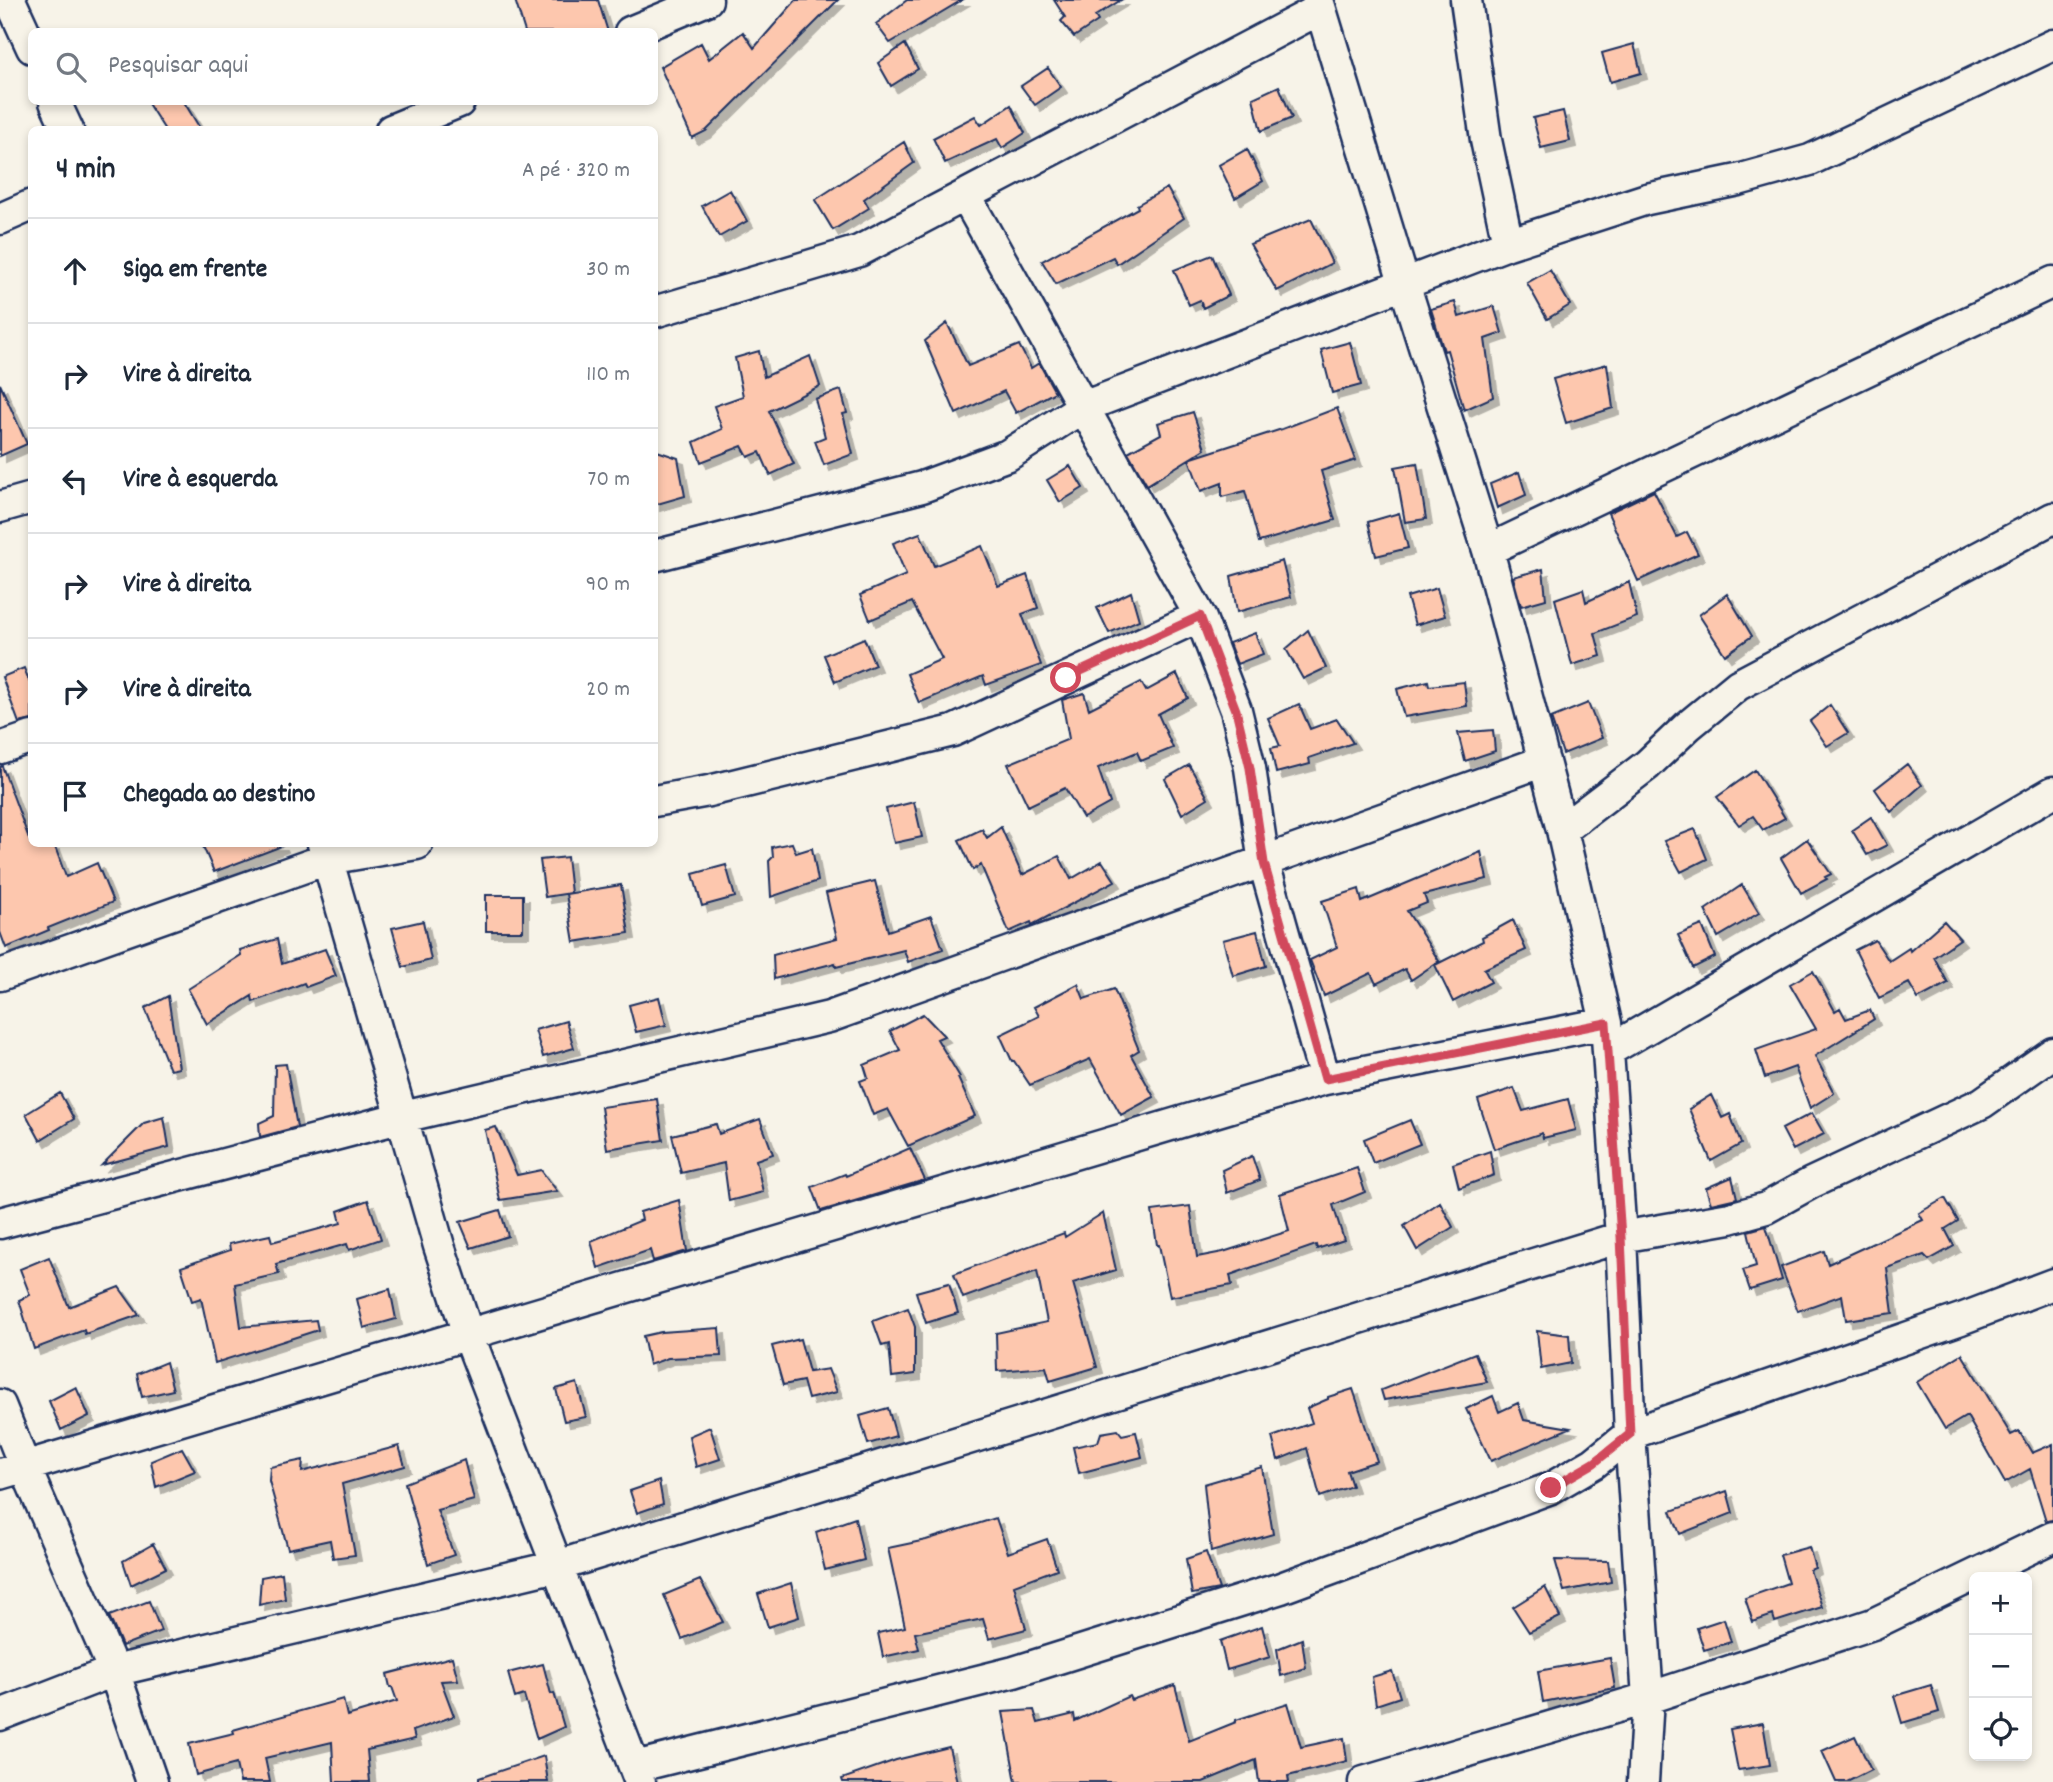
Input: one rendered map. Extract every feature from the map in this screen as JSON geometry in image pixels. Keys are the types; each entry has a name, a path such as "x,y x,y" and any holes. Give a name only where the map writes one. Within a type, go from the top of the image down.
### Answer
{"street":[{"path":"10,0 28,39"},
{"path":"640,28 708,0"},
{"path":"1466,0 1486,139 1508,244"},
{"path":"658,311 859,251 1319,5 1488,550 1562,830 1607,1037 1648,1698 1643,1782"},
{"path":"658,554 922,487 1008,455 1083,407 1508,244 1647,200 1738,180 1810,160 2053,45"},
{"path":"56,105 66,126"},
{"path":"401,126 452,105"},
{"path":"965,195 1200,616 1236,710 1250,768 1264,863 1325,1079"},
{"path":"0,219 28,207"},
{"path":"1488,550 2053,282"},
{"path":"0,507 28,499"},
{"path":"1562,830 1647,765 1688,726 1738,685 2053,518"},
{"path":"658,800 735,785 953,731 1200,616"},
{"path":"0,748 28,738"},
{"path":"0,1223 403,1117 829,1017 1544,761"},
{"path":"12,1470 1325,1079 1607,1037 2053,792"},
{"path":"0,975 325,851 378,847"},
{"path":"325,851 439,1247 468,1334 638,1774 1014,1672 1281,1588 1551,1488 1594,1463 1630,1434 1961,1319 2053,1284"},
{"path":"0,1715 114,1671 557,1566 1621,1237 1730,1218 1766,1208 1811,1183 1982,1103 2053,1054"},
{"path":"0,1405 12,1470 114,1671 152,1782"},
{"path":"1364,1782 1648,1698 1873,1624 2053,1536"}],"building":[{"path":"515,0 598,0 607,28 524,28"},
{"path":"796,0 838,0 706,131 692,138 660,67 701,43 709,59 743,32 754,48"},
{"path":"907,0 962,0 890,43 876,24"},
{"path":"1054,0 1121,0 1095,16 1098,21 1074,37 1061,21 1065,17"},
{"path":"905,44 918,69 891,86 878,63"},
{"path":"1634,44 1641,73 1610,82 1602,53"},
{"path":"1048,68 1061,87 1035,105 1021,86"},
{"path":"1279,86 1292,118 1261,131 1253,98"},
{"path":"149,105 186,105 199,126 162,126"},
{"path":"1011,105 1025,133 1002,148 997,139 945,163 933,138 975,116 981,125"},
{"path":"1563,111 1570,141 1541,148 1533,118"},
{"path":"904,142 914,163 864,199 869,208 833,230 815,200"},
{"path":"1247,149 1263,181 1235,198 1219,165"},
{"path":"1167,188 1184,218 1117,264 1113,257 1056,284 1042,261 1138,208 1137,205"},
{"path":"730,190 747,221 719,237 702,206"},
{"path":"1311,219 1332,263 1277,291 1250,244"},
{"path":"1212,255 1229,295 1203,308 1200,300 1189,305 1174,270"},
{"path":"1550,270 1570,305 1547,319 1527,283"},
{"path":"1455,302 1459,317 1494,306 1502,333 1485,339 1493,397 1464,410 1447,350 1444,351 1431,309"},
{"path":"947,323 968,366 1019,345 1031,368 1039,363 1055,392 1016,413 1004,391 956,414 925,341"},
{"path":"1350,342 1361,385 1332,393 1321,350"},
{"path":"759,351 764,377 810,356 820,386 769,411 794,464 770,475 760,452 748,457 742,446 701,462 694,442 722,429 714,406 743,396 735,358"},
{"path":"1607,364 1613,408 1566,423 1553,379"},
{"path":"0,384 27,444 0,456"},
{"path":"841,390 847,413 843,414 853,454 824,465 815,441 825,437 815,399"},
{"path":"1337,408 1356,460 1321,471 1335,520 1259,542 1245,491 1222,497 1222,483 1201,491 1189,459"},
{"path":"1193,412 1205,449 1147,485 1128,452 1161,434 1158,423"},
{"path":"658,451 678,458 685,496 658,504"},
{"path":"1417,463 1426,519 1405,522 1395,467"},
{"path":"1070,466 1083,488 1060,502 1047,480"},
{"path":"1519,472 1526,495 1497,508 1490,484"},
{"path":"1654,491 1677,537 1687,532 1698,554 1638,581 1608,513"},
{"path":"1399,513 1408,548 1376,556 1368,522"},
{"path":"920,533 934,566 982,546 998,586 1027,575 1038,608 1022,614 1041,665 986,685 983,676 919,703 907,674 942,659 912,602 870,620 860,595 906,575 893,543"},
{"path":"1282,561 1291,597 1237,612 1231,576"},
{"path":"1543,569 1546,599 1521,606 1513,577"},
{"path":"1629,582 1637,617 1595,633 1601,656 1572,665 1555,599 1583,589 1586,602"},
{"path":"1437,588 1445,616 1415,625 1407,597"},
{"path":"1131,592 1139,620 1109,633 1097,608"},
{"path":"1727,594 1752,636 1725,655 1699,615"},
{"path":"1308,630 1326,668 1303,679 1286,649"},
{"path":"1255,633 1263,654 1237,664 1229,643"},
{"path":"864,638 875,665 835,682 824,655"},
{"path":"24,668 28,678 28,721 19,723 2,677"},
{"path":"1177,674 1188,698 1158,714 1173,748 1141,761 1137,752 1098,768 1110,803 1083,818 1065,788 1028,806 1008,764 1069,739 1062,700 1084,693 1089,709 1141,682 1146,691"},
{"path":"1428,681 1429,686 1464,682 1467,706 1404,717 1397,689"},
{"path":"1588,703 1602,738 1563,754 1551,718"},
{"path":"1299,704 1310,729 1337,719 1353,743 1309,758 1310,764 1276,773 1271,748 1280,746 1268,718"},
{"path":"1830,705 1848,733 1827,746 1810,721"},
{"path":"1493,730 1495,751 1465,761 1458,733"},
{"path":"1907,764 1922,785 1891,812 1875,789"},
{"path":"1189,765 1208,798 1182,814 1165,779"},
{"path":"2,766 28,836 28,847 55,847 66,877 97,863 113,902 6,948 0,932"},
{"path":"1755,770 1785,818 1763,830 1753,816 1739,825 1717,797"},
{"path":"914,802 922,837 894,843 886,809"},
{"path":"1871,817 1887,845 1867,855 1852,830"},
{"path":"1001,827 1022,875 1059,856 1071,879 1102,861 1115,881 1032,925 1031,922 1009,932 981,865 973,870 959,840 982,829 987,838"},
{"path":"1695,829 1707,859 1681,872 1664,841"},
{"path":"1807,839 1831,874 1801,893 1781,858"},
{"path":"792,843 796,853 812,848 818,881 771,897 769,861 773,857 772,847"},
{"path":"203,847 279,847 214,872"},
{"path":"1481,852 1487,879 1424,895 1427,903 1407,911 1439,961 1411,980 1405,969 1376,984 1371,973 1324,996 1310,960 1337,947 1322,901 1359,889 1362,902"},
{"path":"567,857 571,893 545,897 540,860"},
{"path":"726,865 735,897 702,906 693,874"},
{"path":"875,881 888,931 931,916 943,949 908,962 904,950 836,967 835,963 774,979 773,955 837,938 826,893"},
{"path":"621,885 629,933 574,942 566,894"},
{"path":"1742,885 1759,913 1718,937 1705,910"},
{"path":"486,895 523,895 523,931 486,931"},
{"path":"1513,920 1526,950 1484,969 1491,982 1453,1002 1435,965 1483,941 1482,937"},
{"path":"423,921 431,960 403,967 392,928"},
{"path":"1944,921 1960,939 1934,957 1948,983 1918,999 1909,983 1879,998 1855,950 1875,940 1889,961 1909,948 1910,951"},
{"path":"1702,925 1715,957 1693,968 1678,935"},
{"path":"1257,931 1266,966 1233,976 1223,940"},
{"path":"277,939 282,964 325,949 336,976 306,987 304,983 253,1002 252,996 207,1024 188,989 241,955 240,950"},
{"path":"1813,971 1835,1011 1840,1008 1846,1019 1870,1010 1874,1019 1815,1056 1834,1093 1810,1108 1795,1067 1765,1078 1756,1050 1816,1029 1790,984"},
{"path":"1078,984 1084,999 1114,989 1139,1050 1131,1055 1154,1097 1121,1115 1090,1059 1030,1085 1012,1061 1000,1035 1039,1016 1034,1007"},
{"path":"168,996 179,1068 170,1070 145,1008"},
{"path":"659,997 666,1025 636,1032 629,1005"},
{"path":"923,1014 944,1036 937,1039 960,1077 958,1078 975,1116 908,1146 888,1109 873,1115 860,1081 868,1078 864,1065 900,1050 890,1031"},
{"path":"566,1021 574,1048 543,1057 535,1030"},
{"path":"286,1064 297,1127 260,1137 259,1123 274,1116 275,1065"},
{"path":"1514,1088 1523,1111 1568,1099 1576,1130 1543,1138 1542,1133 1494,1149 1478,1100"},
{"path":"60,1093 74,1119 40,1140 26,1114"},
{"path":"1711,1095 1722,1118 1730,1114 1741,1144 1711,1161 1689,1109"},
{"path":"657,1099 663,1140 607,1149 601,1107"},
{"path":"1812,1113 1824,1134 1793,1150 1782,1129"},
{"path":"164,1117 169,1147 102,1165 144,1123"},
{"path":"760,1119 773,1154 756,1160 763,1192 729,1201 724,1163 681,1173 672,1135 716,1124 719,1134"},
{"path":"1410,1120 1420,1144 1373,1163 1364,1139"},
{"path":"496,1127 517,1175 541,1170 557,1191 500,1200 485,1130"},
{"path":"910,1148 925,1180 821,1211 812,1187 845,1174 846,1176"},
{"path":"1490,1151 1494,1175 1459,1188 1453,1164"},
{"path":"1252,1156 1260,1180 1227,1193 1222,1170"},
{"path":"1357,1168 1365,1192 1333,1205 1344,1240 1317,1249 1316,1245 1230,1275 1232,1285 1170,1297 1152,1211 1190,1206 1197,1257 1223,1252 1289,1231 1280,1194"},
{"path":"1732,1177 1737,1198 1711,1204 1706,1188"},
{"path":"1945,1198 1958,1221 1945,1229 1954,1246 1929,1260 1924,1255 1887,1268 1893,1313 1846,1320 1842,1295 1798,1311 1781,1267 1824,1251 1828,1264 1923,1220 1919,1213"},
{"path":"368,1200 381,1239 349,1250 347,1244 276,1264 279,1274 235,1284 241,1327 316,1320 318,1330 215,1363 201,1298 192,1301 181,1267 230,1250 229,1244 270,1235 272,1242 341,1223 338,1211"},
{"path":"679,1200 687,1251 653,1261 650,1250 598,1268 591,1241 642,1220 640,1212"},
{"path":"1440,1202 1453,1227 1417,1250 1404,1226"},
{"path":"500,1210 508,1236 471,1248 460,1222"},
{"path":"1103,1213 1116,1270 1073,1283 1097,1367 1050,1381 1046,1367 997,1371 996,1333 1047,1322 1037,1271 963,1298 954,1274 1064,1233 1065,1237"},
{"path":"1766,1226 1782,1280 1750,1290 1743,1270 1756,1266 1748,1231"},
{"path":"49,1257 69,1307 119,1287 139,1315 85,1334 84,1330 34,1349 19,1300 30,1295 20,1269"},
{"path":"949,1283 958,1313 926,1323 916,1292"},
{"path":"390,1289 396,1319 364,1328 357,1299"},
{"path":"908,1308 915,1327 915,1374 892,1377 889,1344 882,1346 873,1321"},
{"path":"719,1328 721,1356 668,1358 649,1365 643,1336"},
{"path":"1537,1331 1569,1335 1571,1363 1541,1369"},
{"path":"800,1339 809,1372 828,1369 837,1392 808,1399 803,1381 783,1385 772,1346"},
{"path":"1475,1353 1487,1382 1384,1400 1381,1390"},
{"path":"1962,1354 2011,1435 2019,1431 2032,1453 2053,1444 2053,1520 2046,1521 2030,1469 2005,1483 1967,1416 1945,1429 1917,1382"},
{"path":"166,1362 173,1390 142,1397 137,1374"},
{"path":"577,1383 586,1417 564,1421 556,1389"},
{"path":"76,1387 89,1416 61,1430 49,1401"},
{"path":"1353,1389 1377,1461 1347,1471 1352,1486 1320,1497 1307,1448 1278,1460 1272,1437 1312,1423 1307,1408 1328,1397"},
{"path":"1493,1396 1499,1412 1518,1403 1524,1420 1570,1428 1491,1461 1466,1409"},
{"path":"888,1408 896,1436 868,1444 860,1416"},
{"path":"710,1427 720,1459 696,1467 689,1436"},
{"path":"1118,1430 1122,1435 1136,1432 1142,1457 1079,1473 1073,1447 1098,1442 1101,1433"},
{"path":"399,1446 405,1466 342,1484 355,1555 333,1558 330,1540 288,1549 269,1481 270,1467 303,1460 302,1472"},
{"path":"182,1448 195,1471 156,1487 151,1461"},
{"path":"464,1460 474,1500 437,1510 454,1555 428,1564 405,1483"},
{"path":"1262,1467 1273,1534 1211,1552 1204,1484"},
{"path":"659,1481 663,1504 637,1513 630,1491"},
{"path":"1727,1491 1733,1513 1680,1534 1671,1511"},
{"path":"855,1518 864,1560 825,1570 816,1532"},
{"path":"996,1518 1008,1553 1047,1539 1057,1569 1014,1585 1026,1629 989,1639 983,1619 915,1633 919,1649 883,1657 878,1633 905,1627 888,1548 926,1540"},
{"path":"153,1544 166,1568 131,1585 123,1561"},
{"path":"1809,1547 1815,1568 1810,1570 1822,1607 1775,1622 1773,1615 1753,1622 1745,1598 1788,1583 1780,1555"},
{"path":"1206,1552 1219,1589 1192,1594 1186,1559"},
{"path":"1555,1560 1608,1561 1611,1582 1564,1591"},
{"path":"282,1573 285,1599 259,1605 261,1577"},
{"path":"700,1580 723,1622 682,1639 664,1595"},
{"path":"791,1583 799,1617 768,1627 758,1594"},
{"path":"1545,1587 1560,1617 1529,1632 1513,1607"},
{"path":"149,1601 161,1631 122,1646 109,1616"},
{"path":"1724,1619 1731,1642 1704,1650 1697,1628"},
{"path":"1262,1626 1270,1657 1227,1670 1220,1641"},
{"path":"1302,1639 1306,1668 1281,1676 1277,1649"},
{"path":"452,1657 458,1680 441,1681 454,1716 413,1731 415,1739 367,1750 370,1782 334,1782 332,1742 265,1758 270,1782 240,1782 236,1764 196,1775 189,1744 343,1699 347,1716 397,1701 387,1674"},
{"path":"1610,1658 1615,1688 1543,1702 1538,1671"},
{"path":"543,1664 564,1727 537,1739 524,1695 515,1698 508,1673"},
{"path":"1392,1671 1400,1697 1376,1705 1372,1677"},
{"path":"1175,1685 1189,1741 1236,1720 1288,1703 1301,1747 1344,1738 1347,1761 1288,1776 1289,1782 1259,1782 1256,1760 1203,1782 1016,1782 1003,1712 1034,1710 1038,1723 1074,1714 1075,1721 1129,1696 1131,1700"},
{"path":"1931,1685 1939,1712 1902,1723 1894,1696"},
{"path":"1763,1723 1770,1765 1738,1770 1730,1729"},
{"path":"1855,1736 1871,1770 1847,1782 1836,1782 1822,1751"},
{"path":"949,1747 957,1782 843,1782 842,1779 896,1760"},
{"path":"544,1756 548,1782 479,1782 479,1778"}],"route":[{"path":"1066,678 1200,616 1236,710 1250,768 1264,863 1325,1079 1606,1023 1621,1237 1630,1434 1594,1463 1551,1488"}]}
